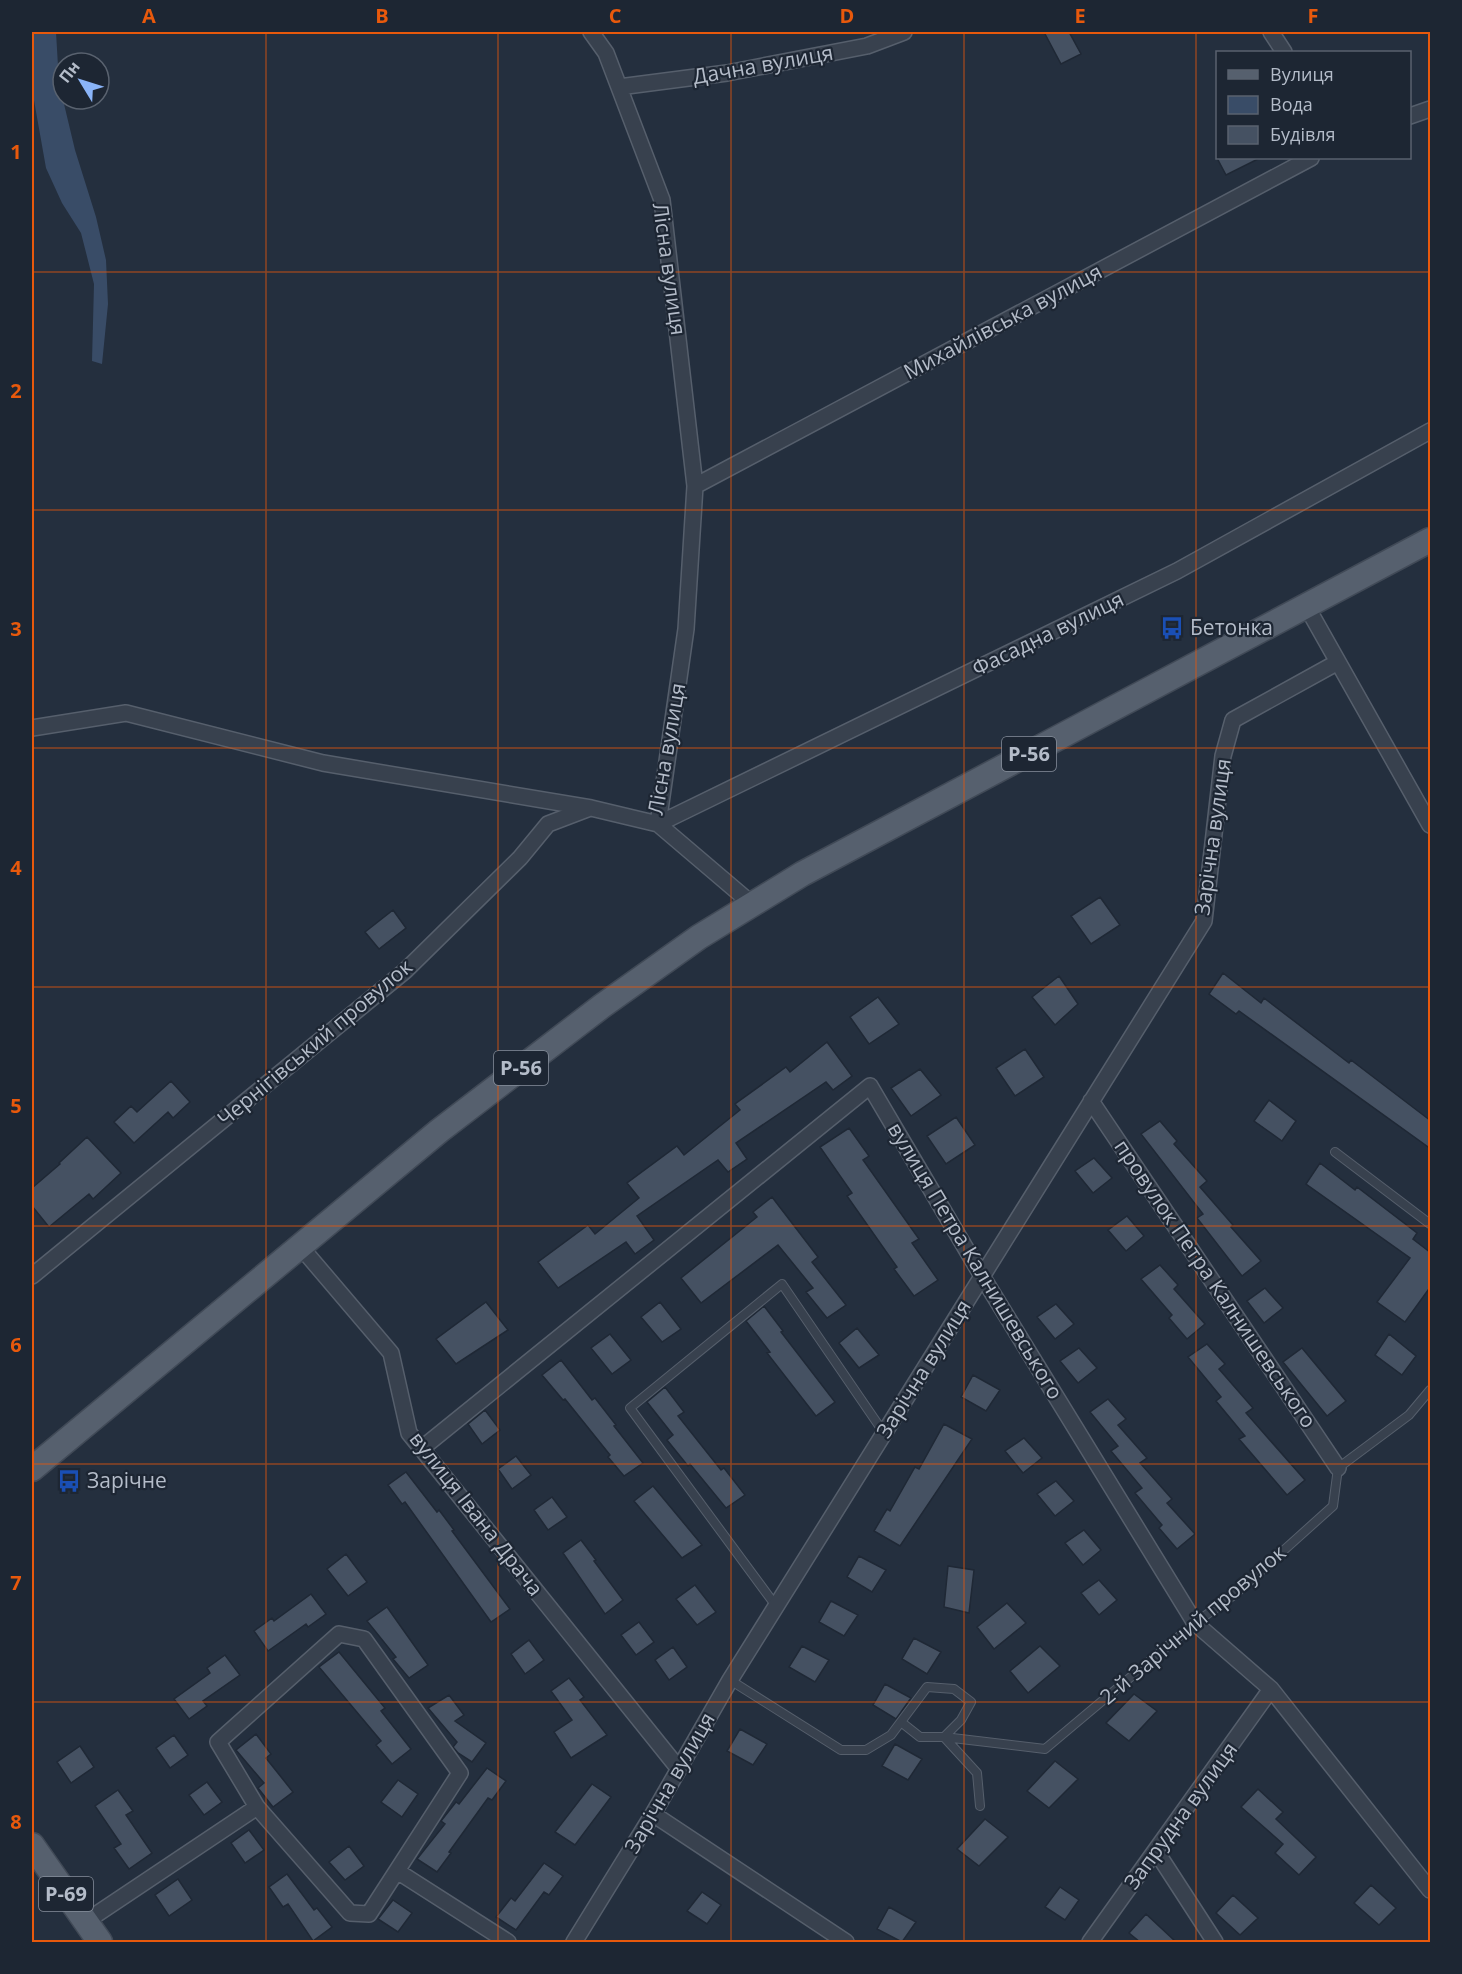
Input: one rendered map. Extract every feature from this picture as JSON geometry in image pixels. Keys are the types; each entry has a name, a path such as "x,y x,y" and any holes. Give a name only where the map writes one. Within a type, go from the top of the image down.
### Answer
{"main road":[{"name":"Р-56","path":"32,1469 439,1131 593,1013 699,937 802,874 1431,540"},
{"name":"Р-69","path":"32,1845 100,1942"}],"street":[{"name":"Лісна вулиця","path":"32,728 126,713 323,763 591,808 658,824 686,629 695,486 662,200 606,53 591,32"},
{"name":"Дачна вулиця","path":"620,87 727,73 867,46 904,32"},
{"path":"1271,32 1283,51"},
{"path":"1411,116 1431,109"},
{"name":"Михайлівська вулиця","path":"695,486 1309,159"},
{"name":"Фасадна вулиця","path":"658,824 1177,571 1431,431"},
{"path":"1307,607 1431,825"},
{"name":"Зарічна вулиця","path":"574,1942 653,1814 730,1680 1204,921 1223,756 1233,720 1338,662"},
{"name":"Чернігівський провулок","path":"32,1276 405,971 520,858 548,824 591,808"},
{"path":"658,824 752,904"},
{"name":"вулиця Петра Калнишевського","path":"421,1449 870,1086 982,1276 1195,1623 1271,1689 1431,1890"},
{"name":"провулок Петра Калнишевського","path":"1091,1101 1338,1468"},
{"name":"вулиця Івана Драча","path":"300,1246 391,1353 409,1433 679,1769"},
{"path":"339,1634 364,1640 460,1773 369,1914 350,1913 257,1807 218,1742 339,1634"},
{"name":"Запрудна вулиця","path":"1090,1942 1271,1689"},
{"path":"85,1922 257,1807"},
{"path":"653,1814 846,1942"},
{"path":"1156,1851 1215,1942"},
{"path":"397,1871 508,1942"}],"lane":[{"path":"1335,1152 1431,1224"},
{"path":"776,1606 630,1408 782,1284 884,1433"},
{"path":"1338,1468 1409,1415 1431,1390"},
{"name":"2-й Зарічний провулок","path":"901,1722 920,1737 944,1737 1045,1749 1195,1623 1234,1595 1333,1506 1338,1468"},
{"path":"730,1680 841,1750 866,1750 891,1735 927,1688 954,1689 970,1702 961,1720 944,1737 977,1773 980,1806"}],"water":[{"path":"32,32 56,32 57,51 51,51 51,111 66,111 106,260 108,304 102,364 92,361 94,284 81,233 62,203 46,168 32,89"}],"building":[{"path":"1044,32 1069,32 1081,54 1061,64"},
{"path":"1218,159 1258,159 1226,175"},
{"path":"1100,897 1120,925 1091,944 1071,916"},
{"path":"393,910 406,928 379,949 365,932"},
{"path":"1223,973 1261,1003 1264,998 1349,1063 1351,1060 1431,1121 1431,1149 1239,1011 1236,1014 1209,994"},
{"path":"1059,976 1078,1004 1055,1025 1032,997"},
{"path":"878,997 899,1024 869,1044 850,1017"},
{"path":"827,1042 852,1076 833,1090 826,1082 736,1143 747,1159 728,1172 718,1160 637,1216 654,1240 635,1254 626,1242 558,1288 538,1262 588,1225 595,1234 639,1198 627,1183 677,1146 684,1155 740,1110 735,1104 786,1067 790,1072"},
{"path":"1025,1049 1044,1077 1015,1096 996,1068"},
{"path":"920,1069 941,1095 911,1116 891,1088"},
{"path":"171,1081 190,1102 173,1118 168,1112 134,1143 114,1122 131,1106 137,1112"},
{"path":"1269,1100 1296,1121 1282,1141 1254,1121"},
{"path":"956,1117 975,1145 946,1164 927,1136"},
{"path":"1160,1121 1177,1141 1174,1144 1207,1181 1200,1187 1261,1261 1242,1276 1197,1218 1203,1214 1141,1134"},
{"path":"849,1128 869,1156 863,1160 919,1239 912,1243 938,1280 914,1296 894,1269 897,1267 847,1196 852,1193 820,1147"},
{"path":"87,1137 121,1173 93,1199 89,1194 49,1227 32,1206 32,1188"},
{"path":"1094,1158 1112,1178 1093,1193 1075,1171"},
{"path":"1320,1163 1355,1190 1357,1187 1417,1233 1413,1239 1431,1253 1431,1286 1405,1322 1377,1302 1410,1258 1306,1184"},
{"path":"772,1197 818,1257 812,1262 846,1305 827,1318 806,1292 813,1288 778,1245 701,1303 681,1278 757,1217 753,1212"},
{"path":"1127,1216 1144,1236 1126,1251 1108,1230"},
{"path":"1160,1265 1178,1285 1174,1289 1205,1324 1187,1339 1169,1318 1172,1315 1141,1279"},
{"path":"1265,1288 1283,1308 1264,1323 1247,1301"},
{"path":"486,1302 508,1330 456,1364 436,1339"},
{"path":"660,1302 681,1329 662,1342 641,1317"},
{"path":"1056,1304 1074,1324 1055,1339 1037,1317"},
{"path":"764,1306 835,1402 816,1416 767,1353 770,1352 746,1321"},
{"path":"857,1328 879,1355 859,1368 839,1343"},
{"path":"610,1334 631,1360 612,1374 591,1348"},
{"path":"1389,1334 1416,1356 1402,1375 1375,1355"},
{"path":"1207,1344 1225,1364 1219,1369 1253,1408 1246,1413 1305,1480 1287,1495 1239,1439 1245,1436 1216,1401 1221,1397 1188,1357"},
{"path":"1079,1348 1097,1368 1078,1383 1060,1361"},
{"path":"1302,1348 1346,1401 1327,1416 1283,1362"},
{"path":"561,1360 592,1400 595,1398 643,1463 624,1476 565,1399 563,1400 542,1375"},
{"path":"973,1375 1000,1390 986,1411 961,1397"},
{"path":"665,1387 684,1412 678,1416 721,1470 724,1468 745,1495 726,1508 667,1440 673,1435 647,1402"},
{"path":"1108,1399 1126,1419 1118,1425 1147,1458 1140,1463 1172,1499 1167,1503 1195,1534 1177,1549 1159,1528 1162,1525 1135,1493 1142,1488 1111,1451 1118,1446 1090,1412"},
{"path":"485,1410 500,1430 482,1444 468,1424"},
{"path":"944,1424 972,1439 900,1546 874,1531 887,1509 890,1511 915,1467 919,1469"},
{"path":"1024,1438 1042,1458 1023,1473 1005,1451"},
{"path":"516,1456 531,1475 512,1489 498,1469"},
{"path":"406,1472 437,1512 439,1510 510,1609 491,1622 405,1502 402,1504 388,1485"},
{"path":"1056,1481 1074,1501 1055,1516 1037,1494"},
{"path":"653,1486 702,1545 682,1558 634,1501"},
{"path":"552,1497 567,1517 548,1530 534,1510"},
{"path":"1084,1530 1101,1550 1083,1565 1065,1543"},
{"path":"581,1540 623,1600 605,1614 563,1553"},
{"path":"346,1554 367,1582 348,1596 327,1569"},
{"path":"859,1556 886,1570 872,1592 847,1577"},
{"path":"948,1566 974,1570 969,1613 944,1607"},
{"path":"1099,1580 1117,1600 1099,1615 1081,1593"},
{"path":"695,1585 716,1612 697,1625 676,1599"},
{"path":"311,1594 326,1614 308,1627 306,1624 268,1651 254,1631 272,1618 274,1621"},
{"path":"831,1601 858,1615 844,1636 819,1622"},
{"path":"1007,1603 1026,1623 994,1649 977,1627"},
{"path":"387,1607 428,1665 409,1678 393,1659 396,1657 367,1621"},
{"path":"639,1622 654,1642 636,1655 621,1635"},
{"path":"914,1638 941,1652 927,1674 902,1659"},
{"path":"529,1640 544,1660 525,1674 511,1654"},
{"path":"802,1646 829,1660 815,1682 789,1667"},
{"path":"1040,1646 1060,1666 1028,1693 1010,1671"},
{"path":"673,1647 687,1667 669,1680 655,1660"},
{"path":"339,1652 385,1708 381,1711 411,1749 392,1764 376,1745 381,1741 319,1667"},
{"path":"225,1655 240,1675 203,1701 207,1706 189,1719 174,1699 210,1673 207,1668"},
{"path":"569,1678 584,1697 580,1700 607,1735 571,1758 554,1732 572,1720 551,1691"},
{"path":"885,1684 911,1698 896,1719 873,1705"},
{"path":"1134,1694 1157,1711 1129,1741 1106,1723"},
{"path":"449,1695 464,1715 455,1721 486,1743 472,1762 453,1747 457,1742 428,1708"},
{"path":"740,1729 767,1744 753,1765 727,1751"},
{"path":"256,1734 271,1754 266,1758 293,1792 273,1807 258,1788 264,1783 236,1750"},
{"path":"174,1735 188,1755 170,1768 156,1748"},
{"path":"895,1744 922,1759 908,1780 882,1766"},
{"path":"80,1746 94,1767 71,1783 57,1762"},
{"path":"1055,1761 1078,1779 1049,1808 1027,1791"},
{"path":"487,1768 506,1781 492,1800 488,1798 437,1872 417,1859 445,1824 441,1821 456,1802 459,1804"},
{"path":"398,1780 418,1794 402,1817 381,1802"},
{"path":"207,1782 222,1802 204,1815 189,1795"},
{"path":"592,1784 611,1797 575,1845 555,1832"},
{"path":"1258,1789 1283,1812 1276,1819 1316,1857 1299,1875 1275,1853 1283,1844 1241,1807"},
{"path":"118,1790 133,1811 126,1815 152,1853 129,1869 114,1848 121,1844 95,1806"},
{"path":"985,1819 1008,1837 979,1866 957,1849"},
{"path":"249,1830 264,1850 245,1863 231,1843"},
{"path":"349,1846 364,1866 345,1880 329,1862"},
{"path":"544,1863 563,1876 549,1895 544,1892 516,1930 496,1917 511,1898 515,1901"},
{"path":"287,1874 314,1910 317,1908 332,1927 313,1941 288,1904 283,1907 269,1887"},
{"path":"178,1879 192,1900 169,1916 155,1895"},
{"path":"1371,1885 1396,1908 1379,1925 1354,1903"},
{"path":"1060,1887 1079,1900 1065,1920 1045,1907"},
{"path":"702,1892 721,1905 707,1924 687,1911"},
{"path":"1233,1895 1258,1918 1240,1935 1216,1913"},
{"path":"393,1900 412,1913 398,1932 378,1919"},
{"path":"889,1907 916,1922 902,1942 877,1929"},
{"path":"1146,1914 1176,1942 1140,1942 1129,1933"}],"place":[{"name":"Бетонка","path":"1172,628"},
{"name":"Зарічне","path":"69,1481"}]}
